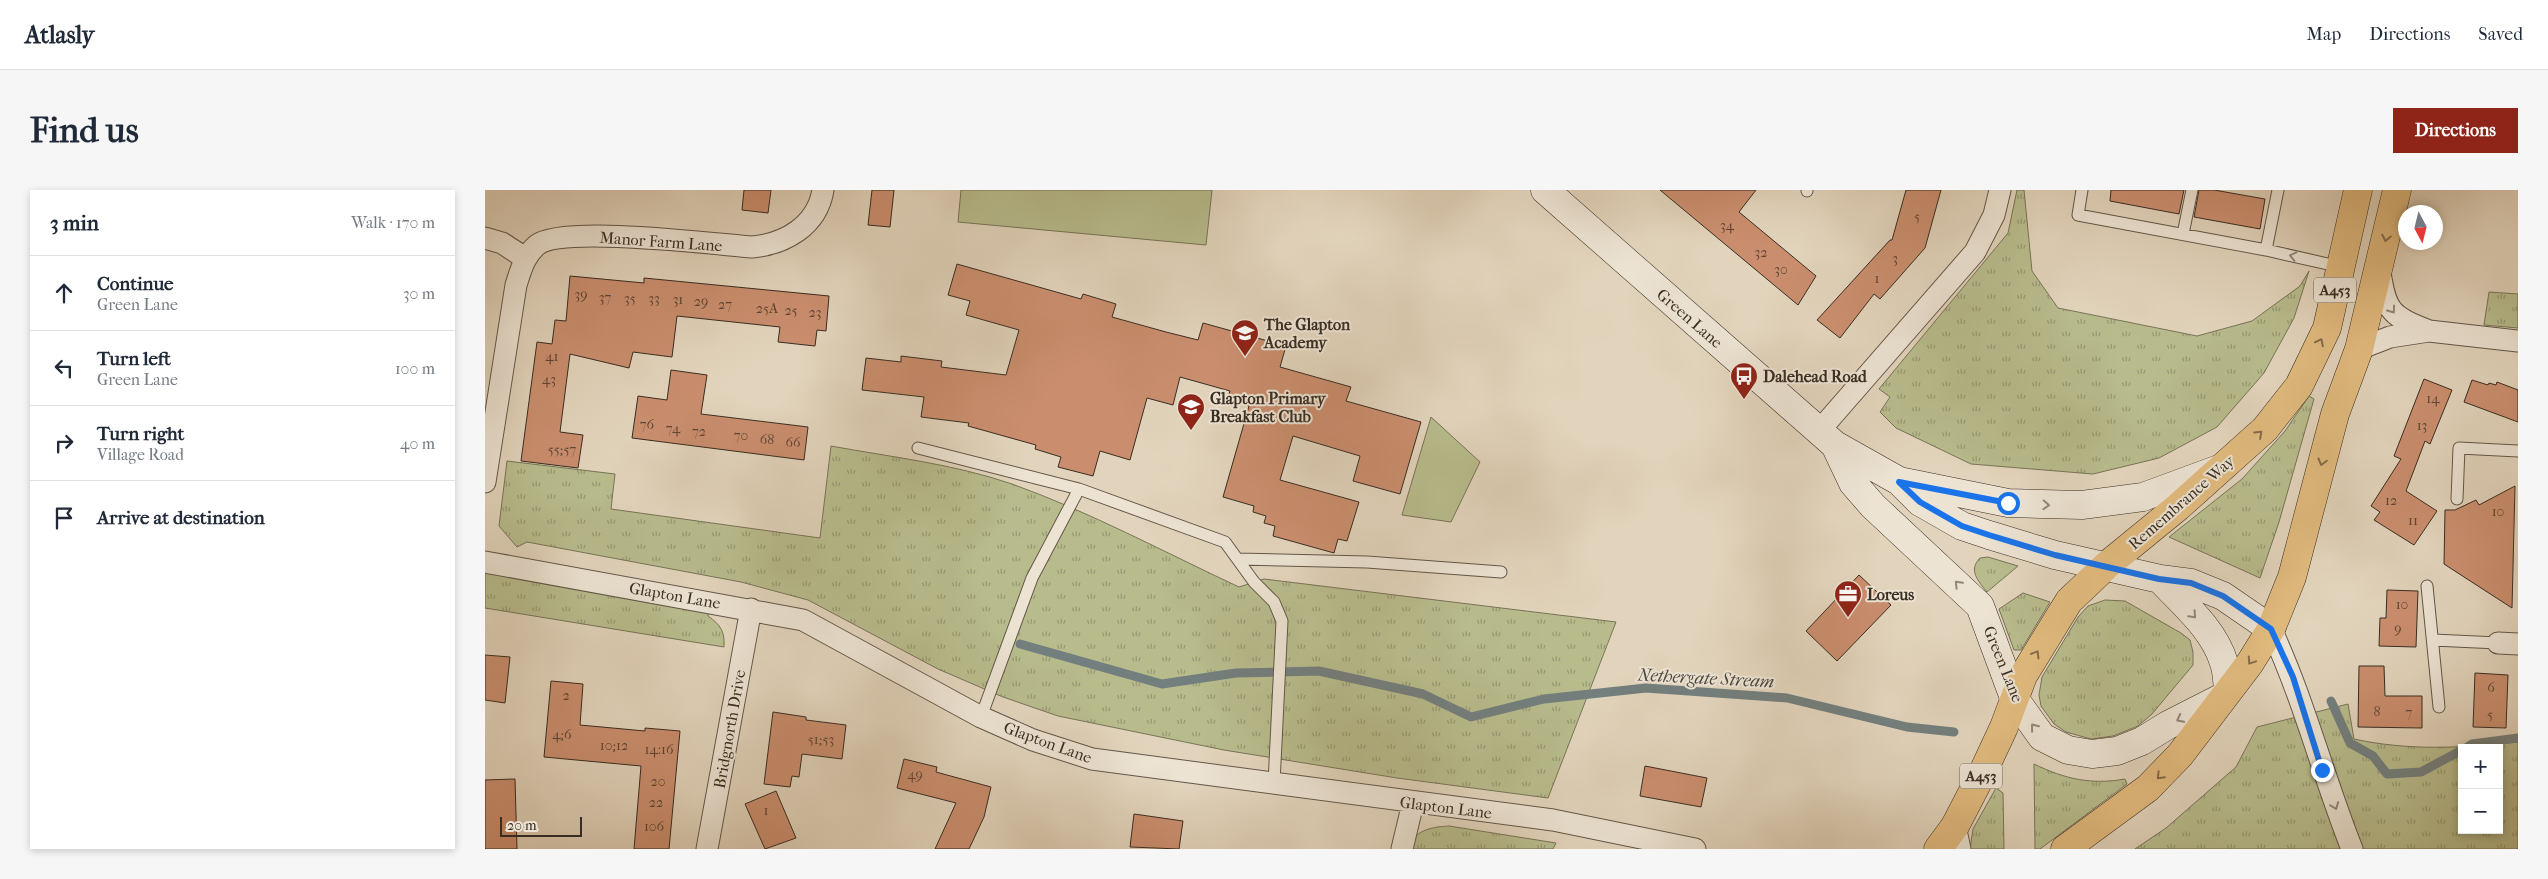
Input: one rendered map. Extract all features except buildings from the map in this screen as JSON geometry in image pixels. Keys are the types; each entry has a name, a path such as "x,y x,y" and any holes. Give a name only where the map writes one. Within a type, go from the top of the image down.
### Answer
{"highway":[{"name":"Remembrance Way","path":"1937,849 1957,838 1983,772 2035,655 2069,602 2107,565 2178,508 2265,429 2299,386 2327,328 2358,190"},
{"name":"A453","path":"2359,349 2380,269 2397,190"},
{"path":"2065,849 2148,788 2180,755 2250,663 2271,629 2292,577 2335,414 2359,349"}],"street":[{"name":"Manor Farm Lane","path":"525,258 538,244 562,238 618,236 752,247 768,246 786,240 801,230 817,208 823,190"},
{"path":"1827,438 1975,252 1994,215 2000,190"},
{"name":"Green Lane","path":"1559,195 1827,438 1899,482 1920,502 1962,526 2055,555 2107,565 2159,579 2191,583 2223,596 2271,629"},
{"path":"485,238 502,243 525,258 516,285 485,482"},
{"path":"2380,269 2384,299 2398,318 2429,331"},
{"path":"2359,349 2390,337 2429,331 2518,341"},
{"name":"Green Lane","path":"1827,438 1853,483 1873,506 1980,606 2015,698 2042,737 2068,750 2092,754 2117,751 2142,741 2225,694"},
{"name":"Green Lane","path":"1899,482 2008,503 2082,505 2143,497 2223,467"},
{"name":"Glapton Lane","path":"485,562 751,608 803,620 981,717 1033,740 1092,759 1553,820 1695,849"},
{"path":"2159,579 2202,624 2217,645 2225,664 2225,694"},
{"name":"Bridgnorth Drive","path":"707,849 751,608"},
{"path":"2271,629 2293,677 2322,770 2352,849"},
{"path":"1402,849 1413,802"}],"lane":[{"path":"2082,190 2078,215 2266,250 2341,267"},
{"path":"2183,234 2191,190"},
{"path":"2266,250 2278,190"},
{"path":"918,448 1079,489 1225,542 1255,582 1275,602 1282,621 1274,783"},
{"path":"2457,499 2459,448 2518,451"},
{"path":"981,717 1032,578 1079,489"},
{"path":"1238,559 1367,562 1501,572"},
{"path":"2427,586 2439,707"},
{"path":"2433,640 2508,643"}],"green space":[{"path":"961,190 1212,190 1206,245 958,222"},
{"path":"2017,190 2024,190 2032,271 2058,308 2197,336 2252,321 2300,286 2309,271 2294,318 2264,373 2217,427 2159,458 2093,474 1971,464 1896,428 1880,412 1890,397 1879,389 2008,233"},
{"path":"2489,292 2518,294 2518,328 2484,325"},
{"path":"2309,396 2314,399 2279,522 2260,578 2169,537 2242,479 2285,431"},
{"path":"1431,417 1480,462 1451,522 1402,515"},
{"path":"831,446 945,466 1012,484 1070,507 1239,587 1264,579 1616,622 1548,798 1397,778 1224,750 1058,716 1003,697 938,669 808,600 741,582 527,542 517,547 499,526 507,461 615,474 611,509 820,538"},
{"path":"1988,557 2018,566 1987,592 1978,580 1975,567 1976,562 1980,558"},
{"path":"485,572 709,609 708,616 719,626 723,633 724,647 485,608"},
{"path":"2023,593 2050,602 2021,650 2014,650 1999,609"},
{"path":"2105,600 2125,601 2181,633 2190,640 2193,652 2193,665 2152,714 2138,726 2113,736 2091,739 2066,732 2054,724 2041,706 2039,695 2042,677 2078,617 2088,606"},
{"path":"2348,704 2354,739 2415,747 2458,746 2458,834 2503,834 2503,744 2497,744 2518,742 2518,849 2135,849 2166,828 2236,767 2257,727"},
{"path":"2034,764 2067,777 2089,781 2125,779 2127,784 2040,849 2035,849"},
{"path":"1996,788 2003,793 2004,849 1970,849 1973,829"},
{"path":"1449,826 1556,843 1553,849 1408,849 1414,838 1424,831 1436,827"}],"waterway":[{"name":"Nethergate Stream","path":"1020,644 1162,684 1236,673 1319,671 1423,694 1471,717 1544,699 1646,688 1787,698 1907,727 1954,732"},
{"name":"Nethergate Stream","path":"2331,701 2350,743 2373,756 2387,774 2421,772 2458,752"},
{"name":"Nethergate Stream","path":"2472,744 2518,738"}],"place":[{"name":"The Glapton Academy","path":"1245,357"},
{"name":"Dalehead Road","path":"1744,400"},
{"name":"Glapton Primary Breakfast Club","path":"1191,431"},
{"name":"Loreus","path":"1848,618"}],"route":[{"path":"2008,503 1947,489 1899,482 1920,502 1962,526 2055,555 2107,565 2159,579 2191,583 2223,596 2271,629 2293,677 2322,770"}]}
